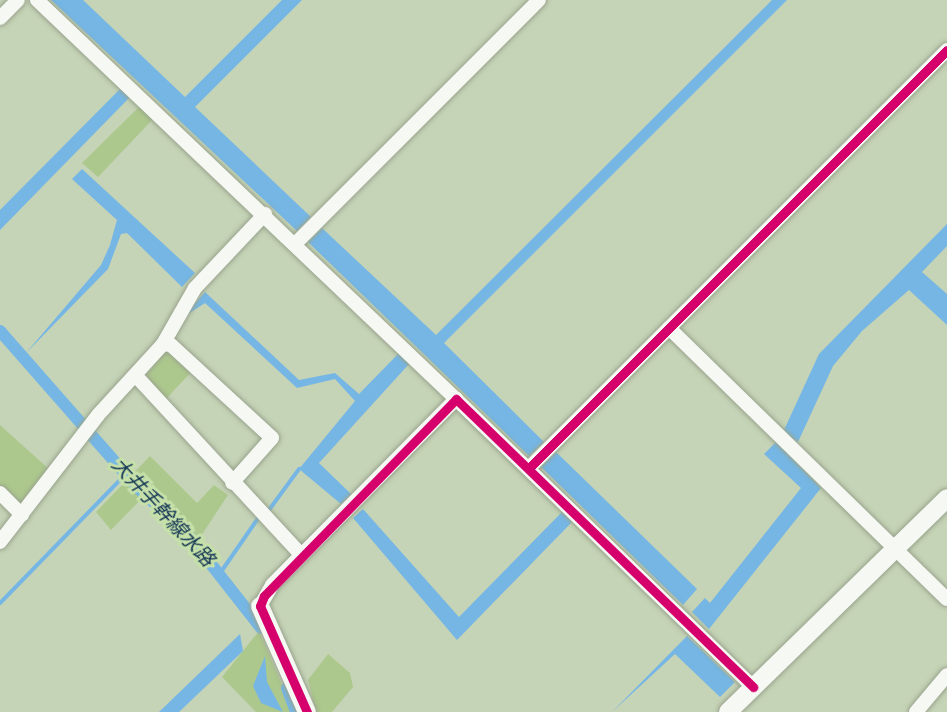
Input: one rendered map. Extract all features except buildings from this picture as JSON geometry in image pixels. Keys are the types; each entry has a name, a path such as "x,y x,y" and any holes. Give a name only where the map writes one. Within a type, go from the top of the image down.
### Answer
{"street":[{"path":"0,18 18,0"},
{"path":"37,0 297,242 753,687"},
{"path":"297,242 539,0"},
{"path":"529,468 947,50"},
{"path":"0,542 87,430 137,377 163,344 195,288 266,214"},
{"path":"669,328 947,598"},
{"path":"163,344 171,345 272,438 232,483"},
{"path":"137,377 232,483 301,555"},
{"path":"307,712 260,606 301,555 456,399"},
{"path":"0,493 22,515"},
{"path":"728,712 947,498"},
{"path":"916,712 947,675"}],"green space":[{"path":"141,105 154,118 98,177 82,163"},
{"path":"165,351 193,370 165,400 146,375"},
{"path":"0,425 50,470 21,510 0,489"},
{"path":"150,456 197,503 214,485 228,495 197,542 148,492 111,530 96,512"},
{"path":"259,631 292,712 256,712 222,677"},
{"path":"328,654 350,673 353,687 332,712 316,712 308,680"}],"water":[{"path":"51,0 83,0 185,97 282,0 302,0 195,107 311,217 297,231"},
{"path":"772,0 787,0 444,343 544,442 529,456 308,242 322,228 436,335"},
{"path":"120,89 130,97 0,230 0,210"},
{"path":"82,169 195,273 182,287 127,233 121,234 108,269 26,353 101,265 110,245 117,220 72,179"},
{"path":"947,224 947,246 922,272 947,294 947,325 909,290 862,331 833,366 798,442 792,438 784,430 819,354"},
{"path":"205,292 299,380 335,373 359,394 399,353 409,364 319,463 351,494 341,504 299,469 355,401 335,379 297,388 205,303 182,318"},
{"path":"776,442 821,488 709,629 692,612 705,598 710,603 801,488 764,454"},
{"path":"556,452 697,589 683,605 541,467"},
{"path":"363,509 459,617 562,512 572,522 457,640 353,518"},
{"path":"240,634 243,651 179,712 159,712"},
{"path":"687,636 735,682 720,697 675,654 612,712"},
{"path":"265,656 267,682 283,712 261,703 253,686"}],"waterway":[{"name":"大井手幹線水路","path":"0,331 137,487 185,531 261,628"},
{"path":"269,510 299,469"},
{"path":"0,603 126,474"},
{"path":"223,569 259,517"},
{"name":"大井手幹線水路","path":"287,688 296,712"}],"cycle path":[{"path":"529,468 947,50"},
{"path":"307,712 260,606 264,596 456,399 753,687"}]}
